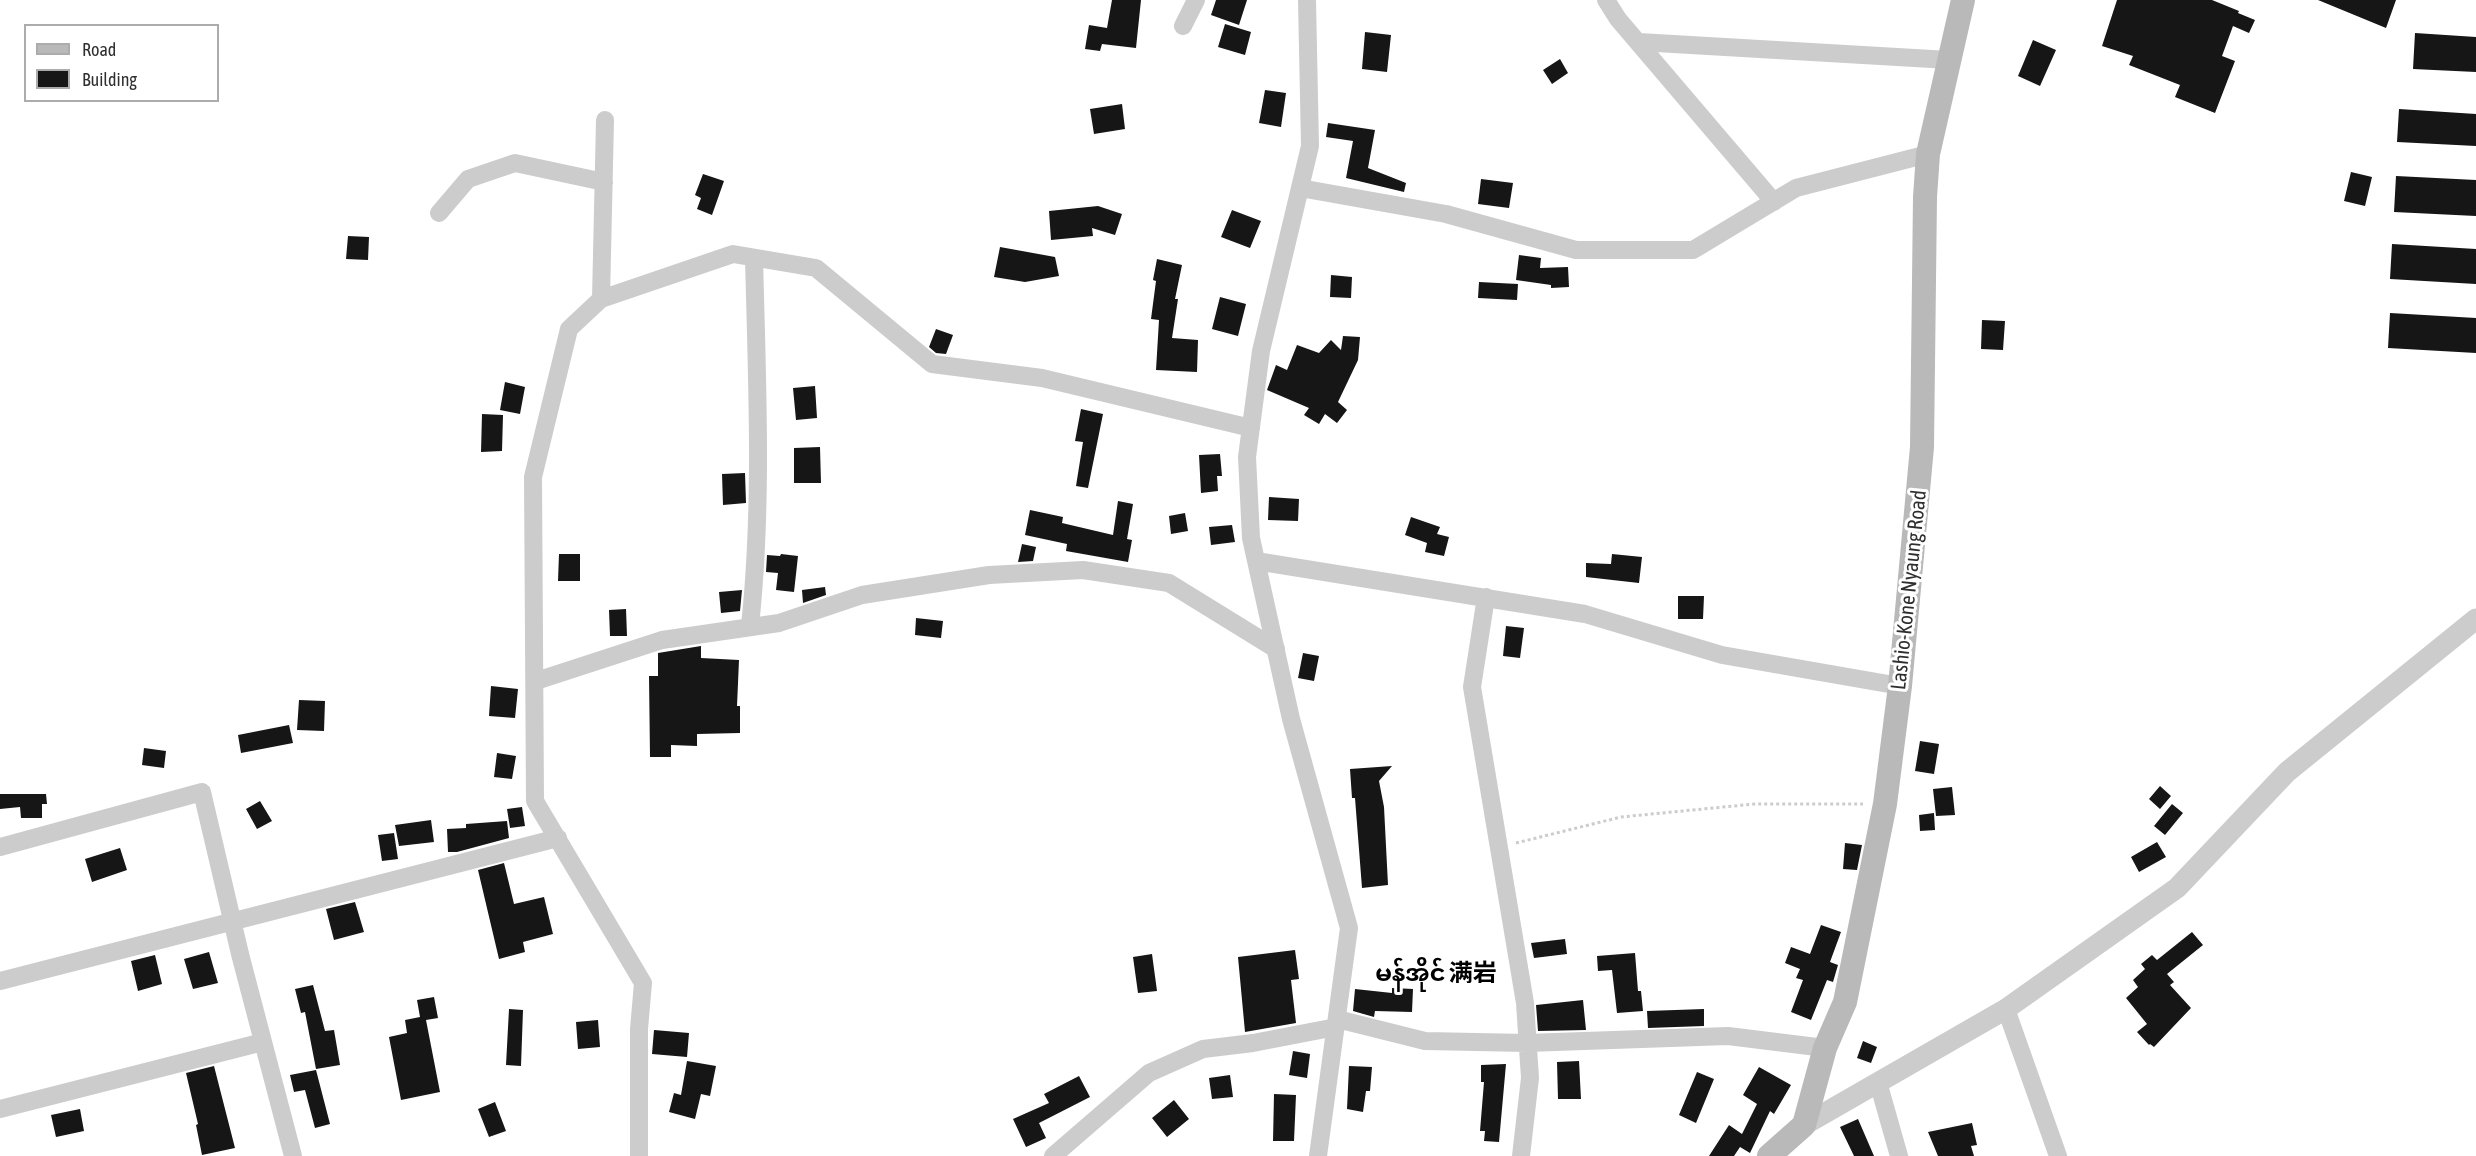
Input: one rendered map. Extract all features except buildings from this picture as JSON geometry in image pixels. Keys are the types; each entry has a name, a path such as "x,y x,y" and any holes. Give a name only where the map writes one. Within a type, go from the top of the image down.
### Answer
{"main road":[{"name":"Lashio-Kone Nyaung Road","path":"1804,1125 1825,1048 1845,1002 1885,804 1900,686 1922,447 1925,197 1928,154 1963,0"},
{"path":"1769,1156 1804,1125"}],"street":[{"path":"1183,26 1196,0"},
{"path":"1307,0 1310,146 1261,351 1247,457 1251,538 1291,719 1349,928 1318,1156"},
{"path":"1606,0 1618,19 1774,202"},
{"path":"1639,42 1949,60"},
{"path":"601,299 605,120"},
{"path":"1300,188 1446,214 1576,250 1693,250 1796,188 1928,154"},
{"path":"438,213 468,179 515,164 604,182"},
{"path":"639,1156 639,1029 643,983 536,801 533,477 569,328 601,299 733,254 816,268 932,364 1042,378 1251,428"},
{"path":"750,626 759,485 754,258"},
{"path":"1256,561 1585,614 1722,655 1900,686"},
{"path":"536,681 662,640 779,623 862,595 989,575 1083,570 1168,583 1276,649"},
{"path":"1485,597 1472,687 1497,848 1525,1003 1530,1078 1521,1156"},
{"path":"1804,1125 2006,1010 2177,888 2287,772 2476,619"},
{"path":"0,847 202,792 232,921 293,1156"},
{"path":"0,981 558,838"},
{"path":"2006,1010 2058,1156"},
{"path":"1062,1152 1149,1073 1203,1049 1253,1043 1336,1023 1425,1041 1527,1043 1728,1036 1825,1048"},
{"path":"0,1109 263,1042"},
{"path":"1878,1082 1899,1156"}],"path":[{"path":"1497,848 1621,817 1754,804 1885,804"}],"district":[{"name":"မန်အိုင် 满岩","path":"1436,973"}]}
